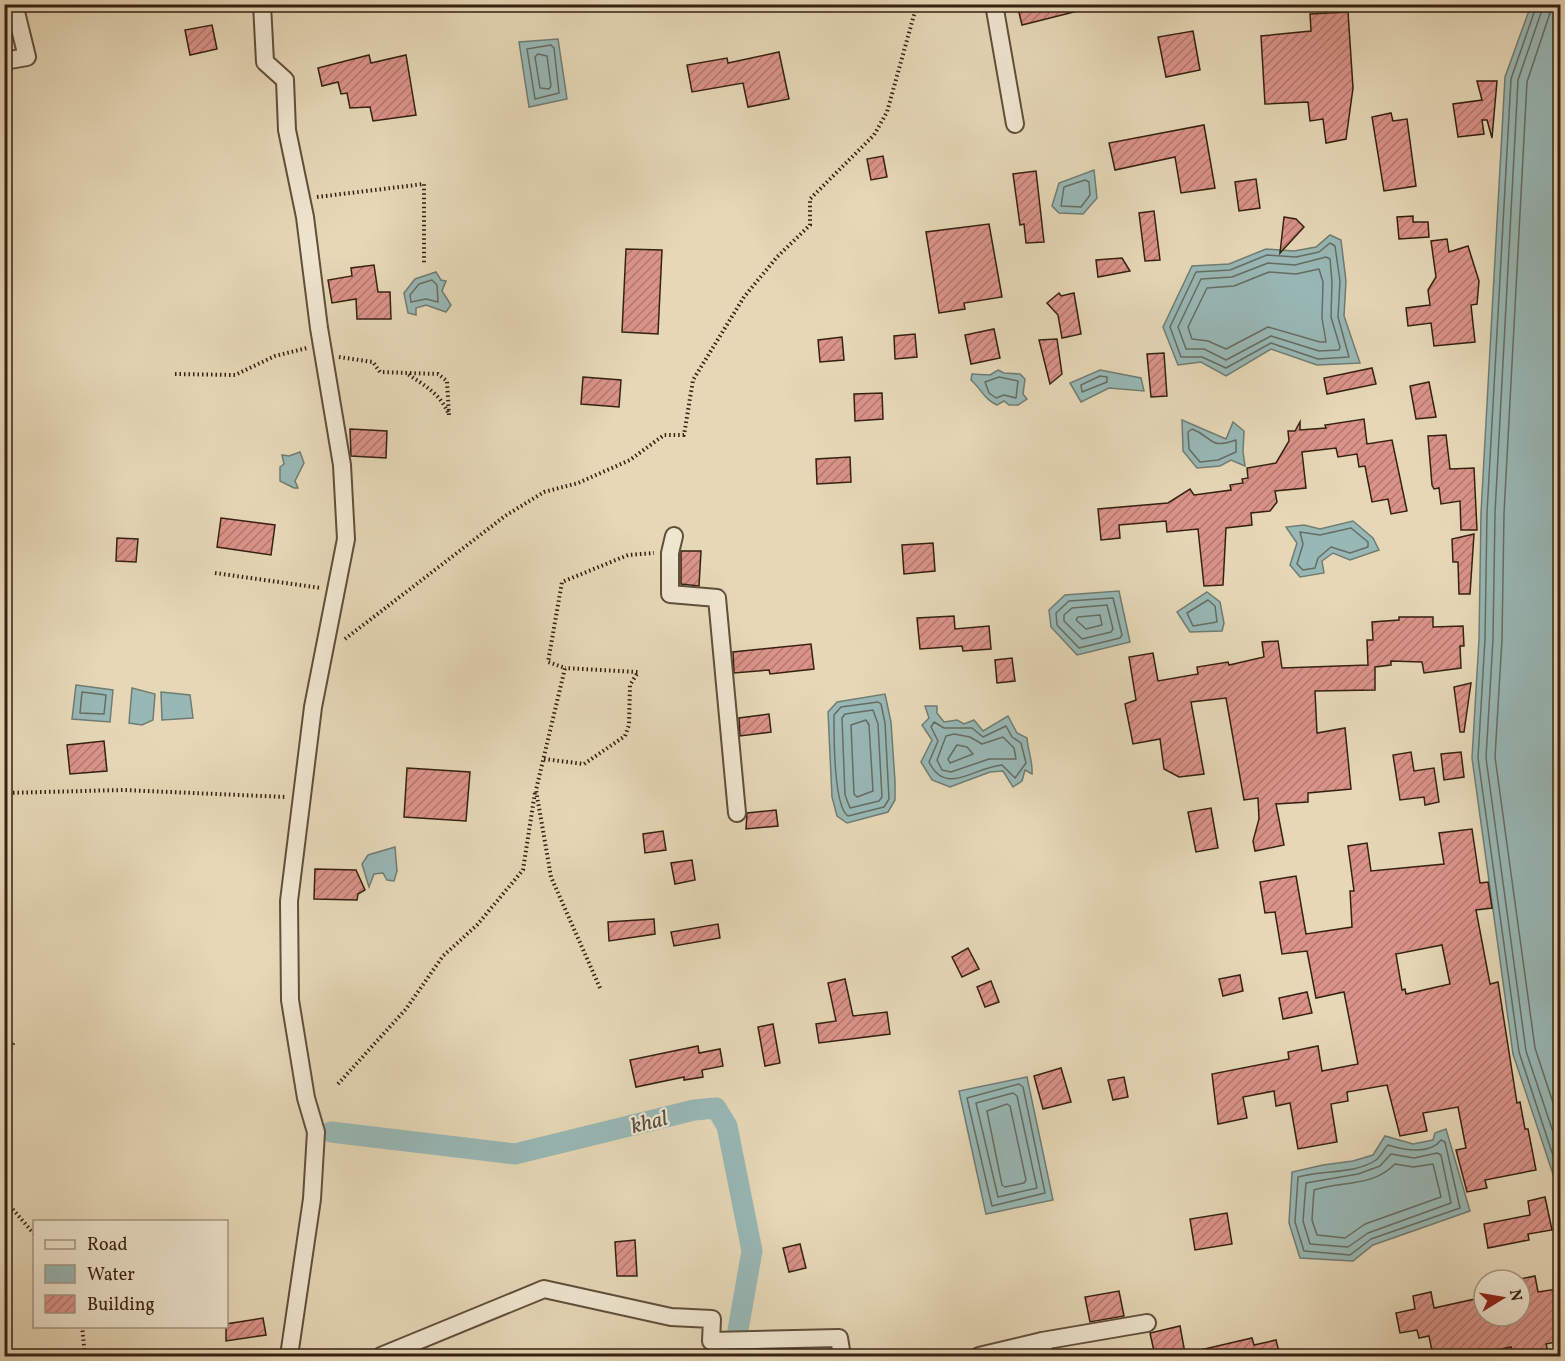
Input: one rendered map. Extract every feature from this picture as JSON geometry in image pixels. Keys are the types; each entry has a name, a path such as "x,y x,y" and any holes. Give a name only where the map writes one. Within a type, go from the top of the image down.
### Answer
{"street":[{"path":"4,61 27,57 14,4"},
{"path":"262,4 265,62 285,80 287,130 302,199 319,328 342,465 346,539 313,707 289,901 290,1000 306,1098 316,1132 312,1199 289,1356"},
{"path":"994,4 1015,124"},
{"path":"672,544 670,594 717,598 737,813"},
{"path":"381,1356 544,1289 672,1317 712,1319 711,1341 839,1338 842,1356"},
{"path":"979,1356 1044,1349 1147,1323"}],"path":[{"path":"322,662 354,629 505,516 544,492 578,483 630,460 664,435 684,435 693,380 744,297 777,257 810,225 810,199 874,135 887,112 917,4"},
{"path":"302,199 423,184 424,264"},
{"path":"543,759 584,764 625,736 629,725 630,686 638,672 566,668 548,662 562,582 628,555 672,544"},
{"path":"215,573 336,590"},
{"path":"338,1084 406,1009 443,956 477,925 523,870 536,790 566,668"},
{"path":"4,793 123,790 303,797"},
{"path":"536,790 551,877 600,988"},
{"path":"4,1060 14,1042"},
{"path":"4,1198 33,1233"},
{"path":"82,1328 85,1356"}],"water":[{"path":"1531,5 1560,5 1560,1195 1513,1054 1472,758 1479,639 1481,513 1505,77"},
{"path":"558,39 567,99 529,107 519,42"},
{"path":"1094,170 1097,198 1083,214 1059,213 1052,206 1059,183"},
{"path":"1330,235 1341,240 1346,281 1344,316 1360,363 1317,365 1271,349 1226,376 1201,362 1178,365 1163,327 1192,266 1229,264 1266,249 1294,251 1316,247"},
{"path":"436,272 441,280 446,281 442,291 451,305 446,312 426,305 416,308 416,315 408,313 404,293 415,279"},
{"path":"998,370 1004,373 1020,374 1025,379 1023,394 1027,399 1018,405 1009,405 1004,401 997,405 986,397 971,380 972,374 990,375"},
{"path":"1100,370 1141,378 1144,391 1109,388 1081,402 1070,383"},
{"path":"1182,420 1226,439 1233,422 1244,431 1245,466 1231,460 1220,466 1197,468 1183,451"},
{"path":"300,452 304,463 295,481 298,488 294,488 280,481 280,467 284,464 282,455 289,456"},
{"path":"1353,521 1373,538 1379,550 1350,560 1333,553 1322,561 1324,573 1300,577 1290,565 1297,543 1286,527 1304,525 1320,529"},
{"path":"1119,591 1130,642 1077,655 1051,627 1049,610 1065,595"},
{"path":"1207,592 1220,602 1224,623 1222,631 1190,632 1177,612"},
{"path":"76,685 113,690 110,722 72,719"},
{"path":"132,688 155,694 153,720 142,725 129,723"},
{"path":"161,692 190,695 193,718 162,720"},
{"path":"885,694 891,722 895,800 888,812 847,823 837,816 832,797 828,712 837,702"},
{"path":"925,706 937,706 937,713 944,722 957,720 964,724 974,720 983,731 1008,716 1017,733 1027,738 1032,774 1025,770 1022,781 1013,787 1003,771 990,772 950,787 932,780 921,762 932,740 922,725 929,718"},
{"path":"395,847 397,871 394,881 387,880 383,873 374,874 369,887 362,864 368,855"},
{"path":"1027,1077 1053,1200 986,1214 959,1091"},
{"path":"1446,1129 1470,1211 1373,1245 1353,1261 1300,1258 1289,1223 1292,1172 1373,1155 1385,1136 1413,1144 1433,1140 1435,1133"}],"building":[{"path":"1017,4 1081,4 1082,10 1022,25"},
{"path":"1348,12 1353,88 1346,139 1326,143 1323,119 1310,121 1308,102 1265,104 1261,36 1311,31 1310,14"},
{"path":"212,25 217,49 190,55 185,30"},
{"path":"1193,31 1200,70 1166,77 1158,37"},
{"path":"779,52 789,99 748,107 743,83 692,92 687,65 727,58 728,63"},
{"path":"369,55 371,63 406,55 416,115 373,121 370,107 350,108 347,93 341,94 338,82 322,86 318,68"},
{"path":"1477,81 1497,81 1492,138 1487,120 1482,120 1484,134 1458,137 1453,104 1482,100"},
{"path":"1391,113 1393,121 1407,119 1416,186 1384,191 1372,117"},
{"path":"1204,125 1215,188 1181,193 1175,157 1115,170 1109,143"},
{"path":"883,156 887,177 871,180 867,159"},
{"path":"1036,171 1044,242 1026,243 1024,224 1020,225 1013,174"},
{"path":"1256,179 1260,208 1239,211 1235,182"},
{"path":"1154,211 1160,260 1145,261 1139,213"},
{"path":"1413,216 1413,222 1428,222 1429,237 1399,239 1397,217"},
{"path":"1284,217 1296,219 1304,227 1280,253"},
{"path":"989,224 1002,297 964,303 965,309 939,313 926,232"},
{"path":"1447,239 1449,252 1468,246 1479,281 1477,304 1471,305 1475,342 1434,346 1431,323 1408,326 1406,308 1430,305 1428,290 1436,277 1431,241"},
{"path":"626,249 662,250 658,334 622,332"},
{"path":"1122,258 1130,271 1098,277 1096,260"},
{"path":"374,265 378,292 390,292 391,319 357,319 356,299 332,303 328,280 352,276 351,268"},
{"path":"1059,293 1061,296 1074,293 1081,334 1062,338 1058,315 1047,303"},
{"path":"994,329 1000,358 971,364 965,335"},
{"path":"915,334 917,357 895,359 894,336"},
{"path":"842,337 844,360 820,362 818,340"},
{"path":"1057,339 1062,374 1050,384 1039,340"},
{"path":"1164,353 1167,396 1151,397 1147,354"},
{"path":"1372,368 1376,384 1327,394 1324,378"},
{"path":"583,377 621,380 619,407 581,404"},
{"path":"1429,382 1436,417 1416,419 1410,386"},
{"path":"882,393 883,419 855,421 854,394"},
{"path":"1364,419 1367,444 1392,440 1407,511 1391,514 1388,499 1372,502 1365,466 1359,467 1357,454 1338,457 1336,448 1302,452 1306,488 1275,491 1277,502 1270,511 1251,513 1252,525 1226,528 1223,585 1204,586 1198,529 1167,532 1166,521 1119,525 1120,538 1101,540 1098,509 1168,503 1190,489 1194,495 1231,490 1230,485 1243,483 1242,479 1248,478 1247,468 1276,463 1289,441 1288,431 1295,431 1300,422 1300,430 1326,428 1325,425"},
{"path":"350,429 387,431 386,458 351,456"},
{"path":"1446,435 1450,469 1474,468 1477,530 1461,530 1460,501 1441,504 1439,488 1434,489 1432,485 1428,436"},
{"path":"850,457 851,482 817,484 816,459"},
{"path":"221,518 275,525 271,555 217,547"},
{"path":"1474,534 1470,594 1459,594 1458,562 1453,562 1452,539"},
{"path":"117,538 138,539 136,562 116,561"},
{"path":"933,543 935,571 904,574 902,545"},
{"path":"681,551 701,551 699,586 681,584"},
{"path":"954,616 955,629 989,626 991,649 963,651 962,646 920,649 917,618"},
{"path":"1399,617 1433,617 1433,627 1463,626 1464,646 1460,646 1461,668 1424,673 1422,662 1391,661 1391,665 1375,667 1375,690 1315,691 1317,733 1345,728 1351,789 1308,793 1308,802 1276,804 1284,845 1255,851 1253,841 1259,819 1258,798 1244,800 1226,698 1191,702 1204,774 1179,777 1164,769 1160,739 1133,744 1125,704 1136,700 1129,657 1153,653 1158,681 1198,674 1197,667 1228,662 1229,665 1264,657 1262,642 1278,641 1282,668 1368,665 1367,640 1373,640 1372,622 1399,620"},
{"path":"811,644 814,669 770,674 769,670 734,673 733,652"},
{"path":"1012,658 1015,681 997,683 995,660"},
{"path":"1471,683 1464,732 1460,732 1454,687"},
{"path":"769,714 771,732 740,736 739,718"},
{"path":"104,741 107,771 70,774 67,745"},
{"path":"1411,752 1414,771 1434,768 1439,802 1425,805 1424,797 1400,800 1393,755"},
{"path":"1461,752 1464,777 1444,780 1441,754"},
{"path":"407,768 470,772 466,821 404,817"},
{"path":"1211,808 1218,848 1196,852 1188,812"},
{"path":"776,810 778,826 746,829 747,813"},
{"path":"1472,829 1480,883 1488,882 1492,908 1476,910 1490,984 1498,982 1517,1103 1520,1102 1525,1129 1528,1129 1536,1170 1485,1180 1487,1188 1467,1192 1456,1150 1466,1148 1458,1107 1423,1113 1427,1131 1400,1136 1387,1085 1347,1092 1348,1101 1331,1104 1337,1142 1298,1149 1290,1103 1276,1106 1274,1091 1243,1097 1247,1118 1218,1124 1212,1074 1289,1059 1288,1052 1318,1046 1322,1071 1358,1064 1344,992 1316,998 1307,951 1282,954 1275,912 1265,913 1260,882 1296,876 1306,934 1352,927 1350,891 1354,891 1348,846 1367,843 1371,871 1444,864 1439,833","holes":["1442,945 1450,984 1406,994 1405,989 1402,990 1396,954"]},
{"path":"663,831 666,850 645,853 643,834"},
{"path":"692,860 695,880 675,884 671,863"},
{"path":"315,869 356,870 365,890 358,894 357,900 314,899"},
{"path":"654,919 655,934 609,941 608,922"},
{"path":"718,924 720,938 674,946 671,932"},
{"path":"968,948 979,969 962,977 952,957"},
{"path":"1240,975 1243,991 1223,996 1219,979"},
{"path":"845,979 853,1016 887,1012 890,1034 819,1043 816,1024 836,1021 828,983"},
{"path":"991,981 999,1002 985,1007 977,987"},
{"path":"1307,992 1312,1013 1283,1019 1279,998"},
{"path":"773,1024 780,1063 765,1066 758,1027"},
{"path":"698,1046 699,1053 720,1049 723,1066 702,1070 703,1077 684,1080 684,1077 636,1087 630,1060"},
{"path":"1061,1068 1071,1102 1043,1109 1034,1076"},
{"path":"1124,1077 1128,1097 1113,1100 1108,1080"},
{"path":"1545,1197 1552,1230 1528,1234 1529,1240 1488,1248 1484,1224 1530,1215 1528,1201"},
{"path":"1227,1213 1232,1244 1195,1250 1190,1219"},
{"path":"635,1240 637,1276 617,1276 615,1242"},
{"path":"800,1244 806,1268 789,1272 783,1248"},
{"path":"1535,1276 1538,1292 1557,1289 1560,1341 1546,1344 1549,1356 1513,1356 1511,1347 1474,1355 1473,1351 1433,1356 1429,1336 1419,1338 1417,1330 1400,1333 1396,1313 1415,1309 1413,1296 1431,1292 1434,1308 1472,1300 1472,1328 1532,1328 1532,1277"},
{"path":"1119,1291 1124,1316 1090,1322 1085,1297"},
{"path":"263,1318 266,1335 226,1341 228,1324"},
{"path":"1180,1326 1185,1353 1155,1356 1150,1333"},
{"path":"1252,1338 1254,1345 1276,1340 1280,1356 1201,1356 1200,1350"}],"waterway":[{"name":"khal","path":"331,1132 515,1154 694,1110 716,1108 727,1126 752,1251 738,1330 741,1356"}]}
